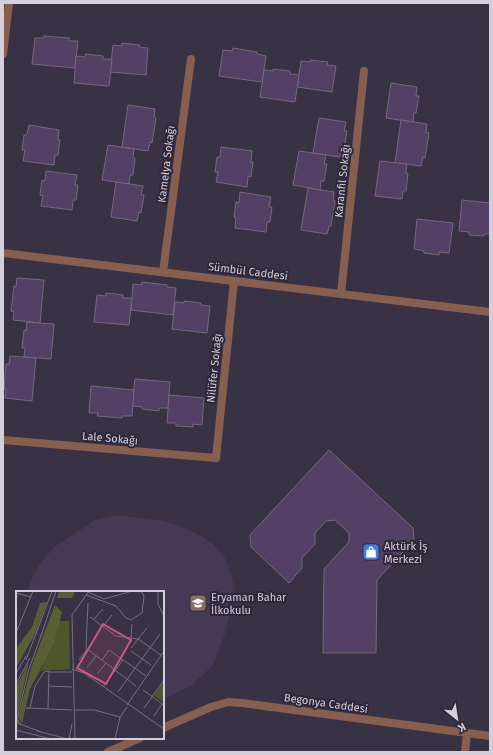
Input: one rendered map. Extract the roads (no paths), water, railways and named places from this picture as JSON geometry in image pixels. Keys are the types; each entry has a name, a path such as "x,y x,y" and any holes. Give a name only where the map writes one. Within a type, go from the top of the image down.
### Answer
{"street":[{"path":"3,54 9,3"},
{"name":"Kamelya Sokağı","path":"163,272 191,59"},
{"name":"Karanfil Sokağı","path":"341,294 364,71"},
{"name":"Sümbül Caddesi","path":"3,253 490,312"},
{"name":"Nilüfer Sokağı","path":"216,458 234,281"},
{"name":"Lale Sokağı","path":"3,440 216,458"},
{"name":"Begonya Caddesi","path":"164,728 211,707 228,702 490,736"},
{"path":"465,752 467,733"},
{"path":"108,752 138,739"}],"place":[{"name":"Aktürk İş Merkezi","path":"371,552"},
{"name":"Eryaman Bahar İlkokulu","path":"198,603"}]}
